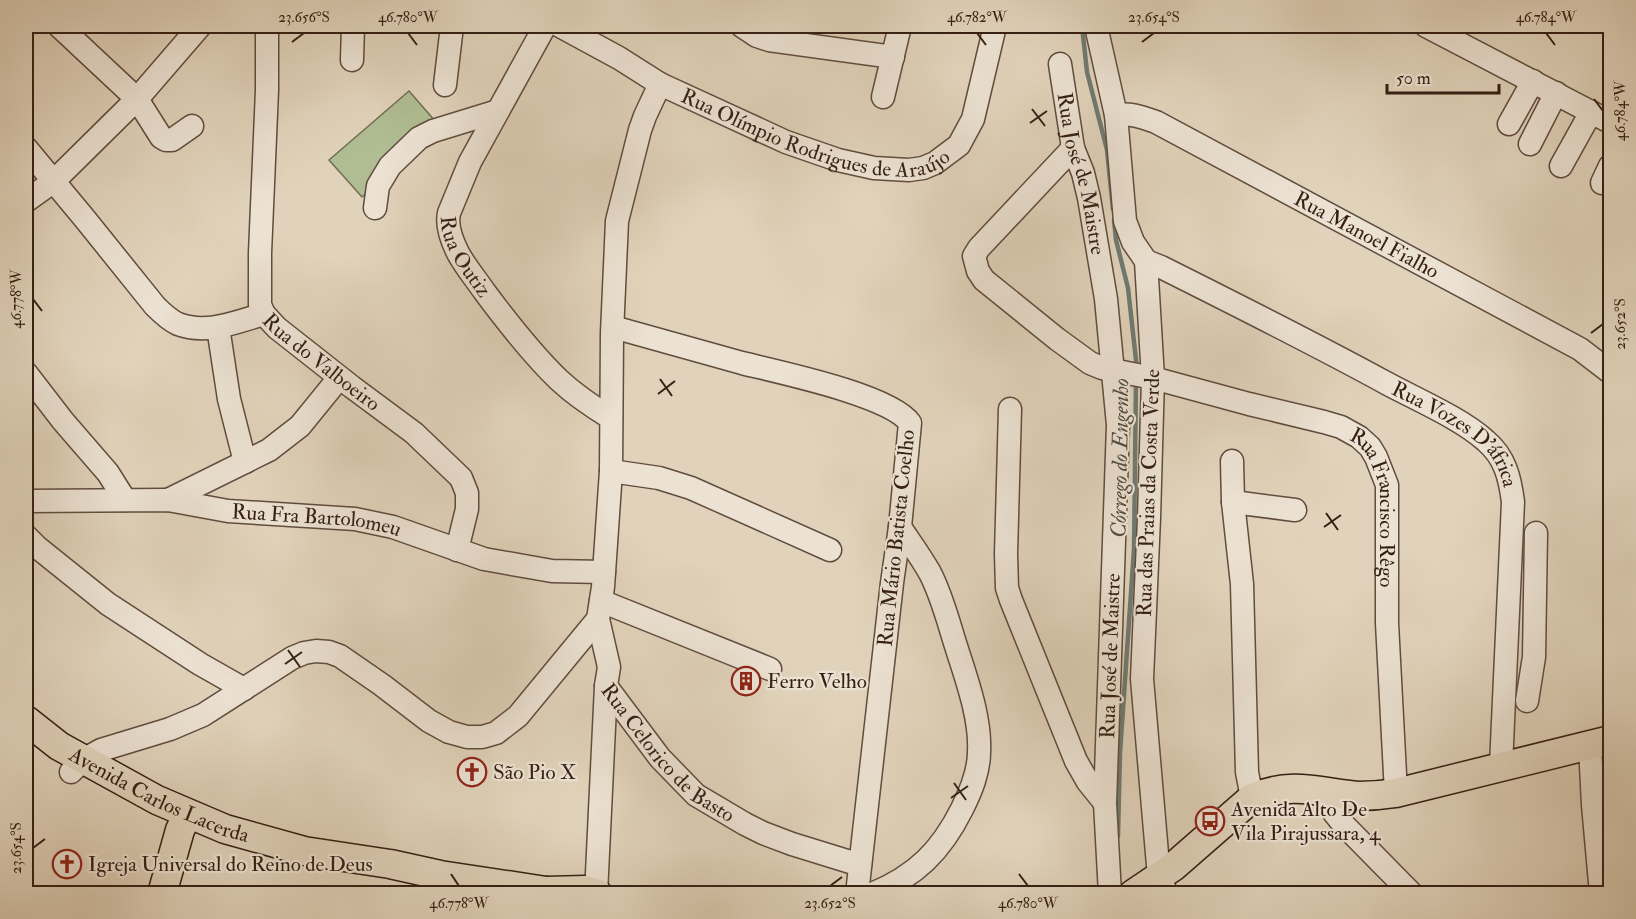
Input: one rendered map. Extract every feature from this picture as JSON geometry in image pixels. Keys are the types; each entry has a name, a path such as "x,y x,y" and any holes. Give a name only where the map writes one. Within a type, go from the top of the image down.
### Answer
{"main road":[{"name":"Avenida Carlos Lacerda","path":"26,720 60,746 77,766"},
{"name":"Avenida Carlos Lacerda","path":"26,740 77,766 157,800 184,822 250,851 308,866 400,880 467,894"},
{"path":"1152,887 1252,798 1268,792 1305,788 1359,796 1377,796 1600,743"},
{"path":"162,894 184,822"},
{"name":"Avenida Carlos Lacerda","path":"184,822 225,829 304,850 440,875 549,892 585,890 597,893"}],"street":[{"path":"58,26 137,99 161,137 172,140 192,126"},
{"path":"26,201 54,181 137,99 200,26"},
{"name":"Rua do Valboeiro","path":"267,26 267,101 260,305 264,314 277,328 339,378 414,433 461,478 467,493 467,509 457,550"},
{"path":"352,60 353,26"},
{"path":"445,85 452,26"},
{"name":"Rua Outiz","path":"545,26 470,162 453,200 448,220 458,253 524,343 560,381 611,418"},
{"name":"Rua Olímpio Rodrigues de Araújo","path":"560,26 619,58 660,84 786,142 838,160 874,168 909,170 923,168 934,163 959,145 973,118 995,26"},
{"path":"742,26 757,36 769,40 893,57"},
{"path":"883,97 900,26"},
{"name":"Rua das Praias da Costa Verde","path":"1096,26 1116,115 1125,221 1133,242 1146,261 1149,518 1142,679 1152,887"},
{"path":"1426,26 1453,32 1533,81 1601,117 1561,166"},
{"name":"Rua José de Maistre","path":"1060,64 1074,148 1089,198 1117,372 1118,424 1105,803 1110,894"},
{"path":"1509,124 1533,81"},
{"name":"Rua Celorico de Basto","path":"660,84 643,123 617,221 612,330 611,471 600,610 609,667 606,686 660,758 696,795 763,833 860,865"},
{"path":"1530,144 1556,93"},
{"path":"375,208 378,186 390,166 419,138 433,131 498,111"},
{"name":"Rua Manoel Fialho","path":"1116,115 1128,113 1155,122 1580,349 1611,372"},
{"path":"26,148 166,317 191,327 218,327 264,314"},
{"name":"Rua Francisco Rêgo","path":"1074,148 979,248 975,254 978,271 984,280 1057,339 1102,369 1149,377 1249,405 1324,422 1359,437 1370,447 1377,457 1387,485 1387,622 1396,793"},
{"name":"Rua Vozes D'áfrica","path":"1146,261 1313,343 1436,409 1467,427 1494,449 1510,478 1513,502 1501,766"},
{"path":"218,327 229,399 245,462"},
{"name":"Rua Mário Batista Coelho","path":"612,330 856,394 899,413 911,425 857,894"},
{"path":"26,373 63,421 108,473 125,500"},
{"path":"168,500 269,450 300,426 339,378"},
{"path":"1010,409 1007,588 1076,761 1088,782 1105,803"},
{"path":"1232,461 1233,502 1242,584 1247,772 1252,798"},
{"path":"611,471 659,478 691,488 830,550"},
{"name":"Rua Fra Bartolomeu","path":"26,501 168,500 228,511 355,519 393,527 484,559 552,571 604,572"},
{"path":"1233,502 1296,510"},
{"path":"872,894 905,877 938,849 951,831 970,794 980,753 978,726 964,671 939,593 929,571 900,527"},
{"path":"1527,701 1534,657 1536,534"},
{"path":"26,536 108,604 200,664 244,689"},
{"path":"77,766 117,745 170,729 203,715 292,658 304,653 329,652 350,661 429,721 449,732 466,737 496,733 518,716 600,610 770,669"},
{"path":"1506,662 1534,657"},
{"path":"597,893 606,686"},
{"path":"1600,743 1594,815 1601,894"},
{"path":"1321,791 1343,824 1412,894"}],"green space":[{"path":"409,91 442,129 362,197 329,160"}],"waterway":[{"name":"Córrego do Engenho","path":"1082,26 1087,72 1107,150 1113,209"},
{"name":"Córrego do Engenho","path":"1114,220 1116,240 1128,288 1137,369"},
{"name":"Córrego do Engenho","path":"1118,836 1120,753 1134,549 1136,380"}],"place":[{"name":"Ferro Velho","path":"746,681"},
{"name":"São Pio X","path":"472,772"},
{"name":"Avenida Alto De Vila Pirajussara, 4","path":"1210,821"},
{"name":"Igreja Universal do Reino de Deus","path":"67,864"}]}
